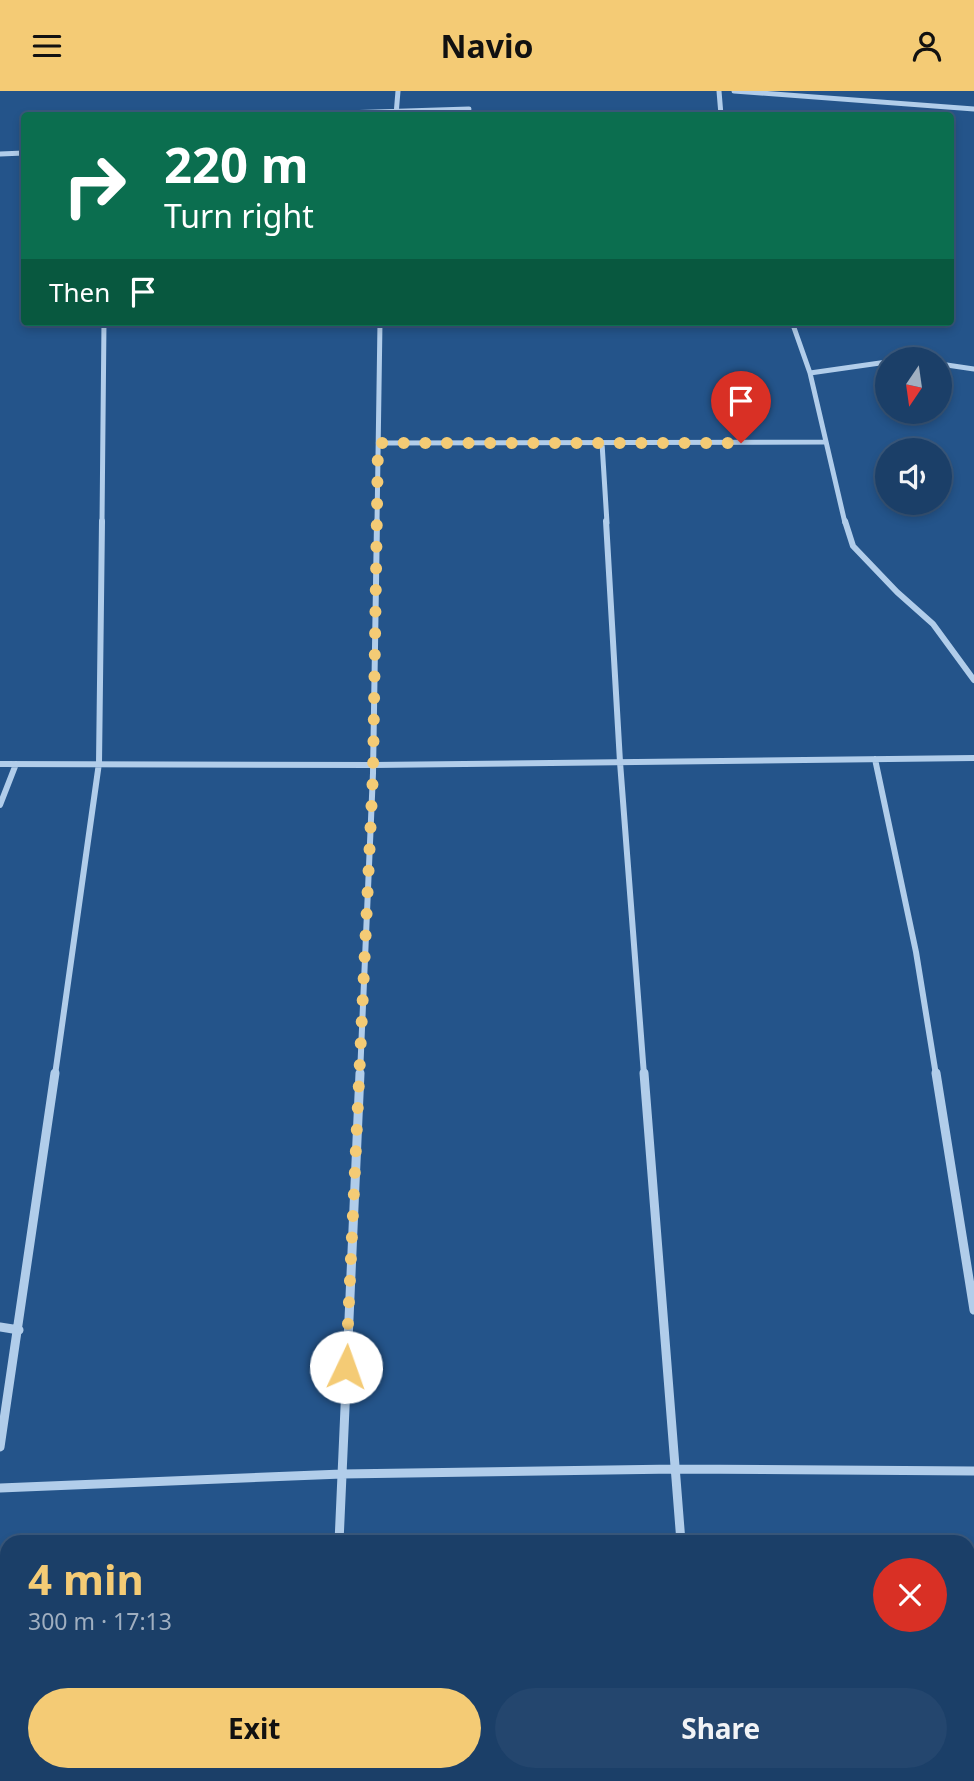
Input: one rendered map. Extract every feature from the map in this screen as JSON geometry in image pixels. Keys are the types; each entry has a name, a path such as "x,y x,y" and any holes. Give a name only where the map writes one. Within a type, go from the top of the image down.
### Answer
{"street":[{"path":"396,112 398,91"},
{"path":"719,91 721,112"},
{"path":"734,91 974,109"},
{"path":"414,112 468,109"},
{"path":"0,154 21,153"},
{"path":"0,1447 99,763 104,326"},
{"path":"339,1535 373,765 380,326"},
{"path":"793,326 810,373 824,442 853,546 897,592 933,624 974,680"},
{"path":"810,373 875,364"},
{"path":"952,365 974,369"},
{"path":"378,443 824,442"},
{"path":"602,443 620,762 681,1535"},
{"path":"0,764 373,765 974,758"},
{"path":"875,759 916,953 974,1310"},
{"path":"0,805 16,764"},
{"path":"0,1327 19,1329"},
{"path":"0,1489 342,1474 676,1469 974,1471"}],"route":[{"path":"346,1367 373,773 378,443 741,443"}]}
